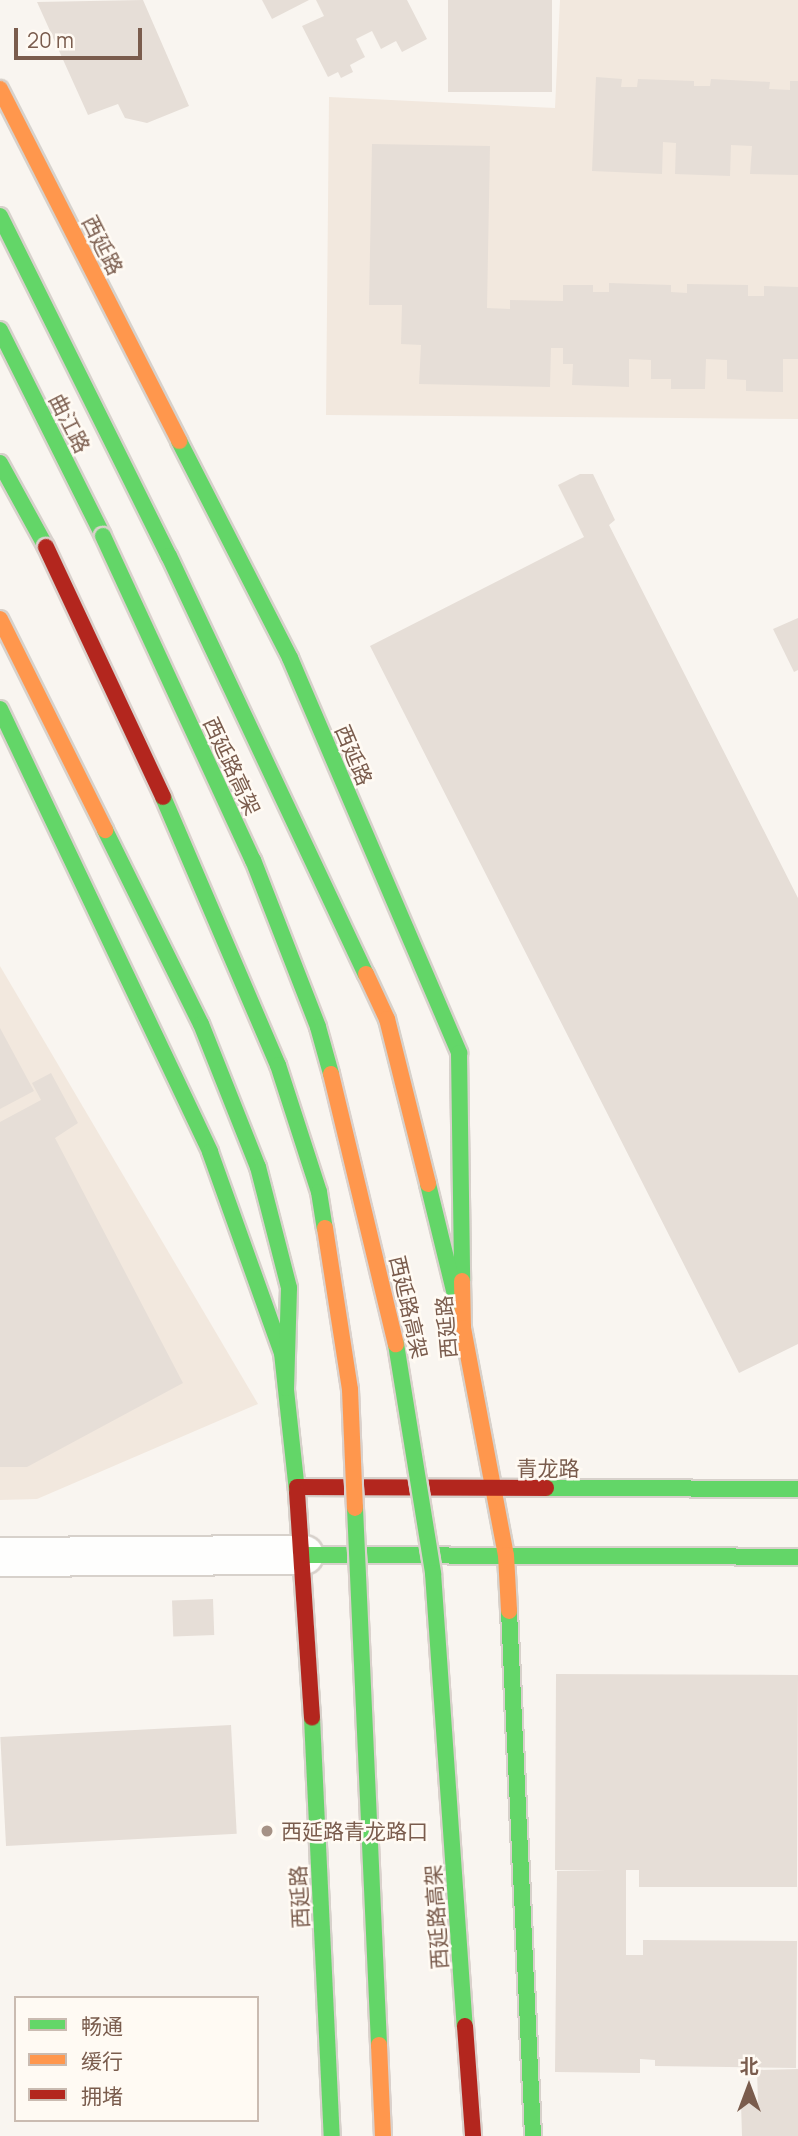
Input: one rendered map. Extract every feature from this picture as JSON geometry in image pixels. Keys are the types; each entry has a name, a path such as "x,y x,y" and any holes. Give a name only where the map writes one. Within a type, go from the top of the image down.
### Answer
{"main road":[{"name":"西延路","path":"0,89 290,658 459,1053 463,1328 493,1488"},
{"path":"0,216 169,556 387,1020 463,1328"},
{"name":"曲江路","path":"0,330 103,536"},
{"path":"0,463 46,547 203,881 278,1065 319,1192 350,1390 383,2136"},
{"name":"西延路高架","path":"103,536 263,886 318,1027 362,1193 402,1370 433,1573 473,2136"},
{"path":"0,619 201,1024 258,1167 289,1289 286,1388"},
{"name":"西延路","path":"0,709 210,1152 282,1353 304,1555 332,2136"},
{"name":"青龙路","path":"297,1487 798,1489"},
{"path":"493,1488 506,1555 533,2136"},
{"path":"304,1555 798,1557"}],"street":[{"path":"0,1557 304,1555"}],"shaded area":[{"path":"560,0 798,0 798,419 326,415 329,97 555,108"},
{"path":"0,966 258,1404 37,1499 0,1500"}],"building":[{"path":"143,0 189,106 147,123 125,118 118,104 88,115 37,2"},
{"path":"262,0 309,0 272,19"},
{"path":"316,0 407,0 427,39 402,52 396,41 381,49 372,31 356,39 365,57 350,65 353,72 341,78 338,72 328,77 302,26 324,16"},
{"path":"448,0 552,0 552,92 448,92"},
{"path":"596,77 622,79 621,87 637,87 638,79 694,81 694,86 710,86 711,79 770,82 769,89 790,90 790,81 798,81 798,175 750,174 752,146 731,145 730,176 675,174 676,143 663,142 662,174 592,171"},
{"path":"372,144 490,146 487,308 510,309 510,300 563,301 563,285 593,285 593,292 609,292 609,283 671,285 671,292 687,293 687,284 748,285 748,296 764,296 764,286 798,287 798,359 783,359 783,392 746,391 746,380 727,379 727,360 706,359 705,389 671,389 671,379 651,379 651,360 629,359 629,387 572,385 573,364 563,364 563,348 551,348 550,387 419,384 421,345 401,344 402,305 369,305"},
{"path":"580,474 593,474 615,520 609,525 798,898 798,1344 739,1373 370,646 584,537 558,485"},
{"path":"798,618 798,670 794,672 773,629"},
{"path":"0,1028 34,1091 0,1109"},
{"path":"51,1073 78,1123 55,1138 183,1383 27,1467 0,1467 0,1122 41,1100 32,1083"},
{"path":"213,1599 214,1635 173,1636 172,1600"},
{"path":"556,1674 798,1675 797,1887 639,1887 639,1870 626,1870 626,1955 643,1955 643,1940 797,1941 796,2068 655,2066 655,2060 640,2059 640,2073 555,2072 557,1871 606,1870 555,1870"},
{"path":"231,1725 237,1834 6,1846 0,1737"},
{"path":"798,2069 798,2136 742,2136 741,2103 758,2103 757,2070"}],"traffic: fast":[{"path":"0,216 169,556 366,974"},
{"path":"0,330 103,536"},
{"path":"179,441 290,658 459,1053 462,1281"},
{"path":"0,463 46,547"},
{"path":"103,536 253,860 318,1027 331,1074"},
{"path":"0,709 210,1152 282,1353 297,1492"},
{"path":"163,797 278,1065 319,1192 325,1228"},
{"path":"105,830 201,1024 258,1167 289,1288 286,1388"},
{"path":"428,1184 463,1328"},
{"path":"396,1344 433,1573 465,2026"},
{"path":"546,1488 798,1489"},
{"path":"355,1508 379,2045"},
{"path":"304,1555 798,1557"},
{"path":"509,1611 533,2136"},
{"path":"312,1718 332,2136"}],"traffic: slow":[{"path":"0,89 179,441"},
{"path":"0,619 105,830"},
{"path":"366,974 387,1019 428,1184"},
{"path":"331,1074 396,1344"},
{"path":"325,1228 350,1390 355,1508"},
{"path":"462,1281 463,1328 506,1555 509,1611"},
{"path":"379,2045 383,2136"}],"traffic: jam":[{"path":"46,547 163,797"},
{"path":"297,1487 546,1488"},
{"path":"297,1492 312,1718"},
{"path":"465,2026 473,2136"}],"place":[{"name":"西延路青龙路口","path":"267,1831"}]}
